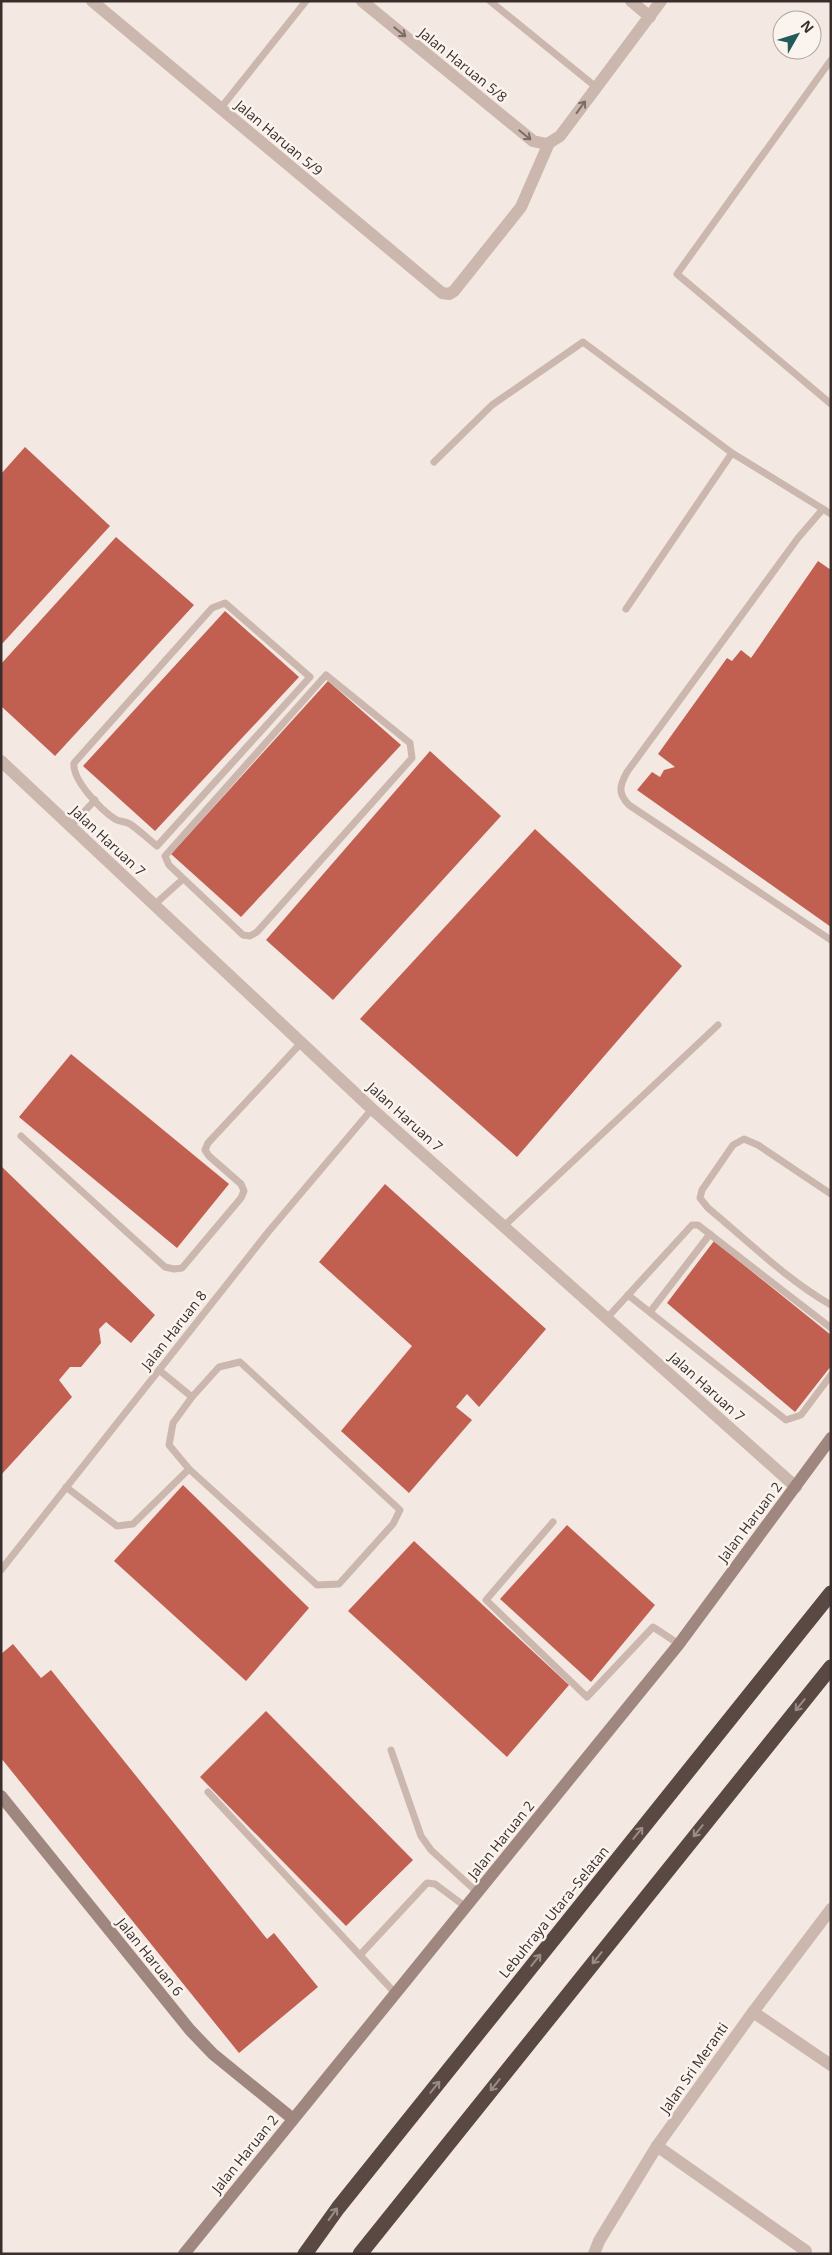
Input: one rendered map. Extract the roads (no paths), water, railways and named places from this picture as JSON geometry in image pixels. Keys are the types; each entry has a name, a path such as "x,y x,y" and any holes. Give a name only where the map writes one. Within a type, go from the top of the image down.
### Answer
{"highway":[{"name":"Lebuhraya Utara–Selatan","path":"305,2254 344,2200 831,1593"},
{"path":"360,2254 831,1667"}],"main road":[{"name":"Jalan Haruan 2","path":"184,2254 679,1644 831,1438"},
{"name":"Jalan Haruan 6","path":"1,1796 190,2030 213,2054 293,2119"}],"street":[{"name":"Jalan Haruan 5/9","path":"92,1 442,294 449,294 454,291 521,207 549,143"},
{"name":"Jalan Haruan 5/8","path":"362,1 533,141 549,143"},
{"path":"631,1 650,17"},
{"path":"549,143 560,136 662,1"},
{"name":"Jalan Haruan 7","path":"1,761 372,1109 505,1225 796,1487"},
{"name":"Jalan Sri Meranti","path":"594,2254 599,2241 657,2146 753,2012 831,1909"},
{"path":"753,2012 831,2065"},
{"path":"657,2146 806,2251"}],"lane":[{"path":"220,109 306,1"},
{"path":"490,1 596,87"},
{"path":"831,60 677,274 831,404"},
{"path":"434,462 492,405 583,342 732,453 831,514"},
{"path":"626,608 732,453"},
{"path":"823,508 798,538 638,755 620,786 622,798 629,805 831,940"},
{"path":"228,604 310,677 157,846 128,822 116,820 95,800 77,780 73,770 76,759 217,605 228,604"},
{"path":"326,675 410,743 412,758 257,932 250,936 237,932 183,879 168,865 165,856 326,675"},
{"path":"71,826 95,800"},
{"path":"154,905 183,879"},
{"path":"505,1225 718,1024"},
{"path":"21,1136 165,1267 182,1268 241,1198 244,1191 242,1184 209,1156 205,1150 208,1143 301,1043"},
{"name":"Jalan Haruan 8","path":"1,1570 269,1230 372,1109"},
{"path":"831,1194 758,1145 744,1139 733,1145 702,1190 700,1198 708,1208 779,1266 817,1297 831,1305"},
{"path":"607,1318 692,1225 698,1225 831,1328"},
{"path":"650,1312 710,1234"},
{"path":"628,1295 786,1420 801,1415 831,1375"},
{"path":"240,1362 400,1510 393,1524 339,1584 317,1585 189,1469 169,1445 173,1423 192,1397 219,1367 240,1362"},
{"path":"159,1370 192,1397"},
{"path":"66,1487 117,1526 133,1524 189,1469"},
{"path":"553,1522 486,1600 587,1697 653,1627 679,1644"},
{"path":"391,1750 421,1836 431,1850 478,1893"},
{"path":"208,1792 396,1994"},
{"path":"360,1955 427,1883 435,1884 466,1908"}]}
